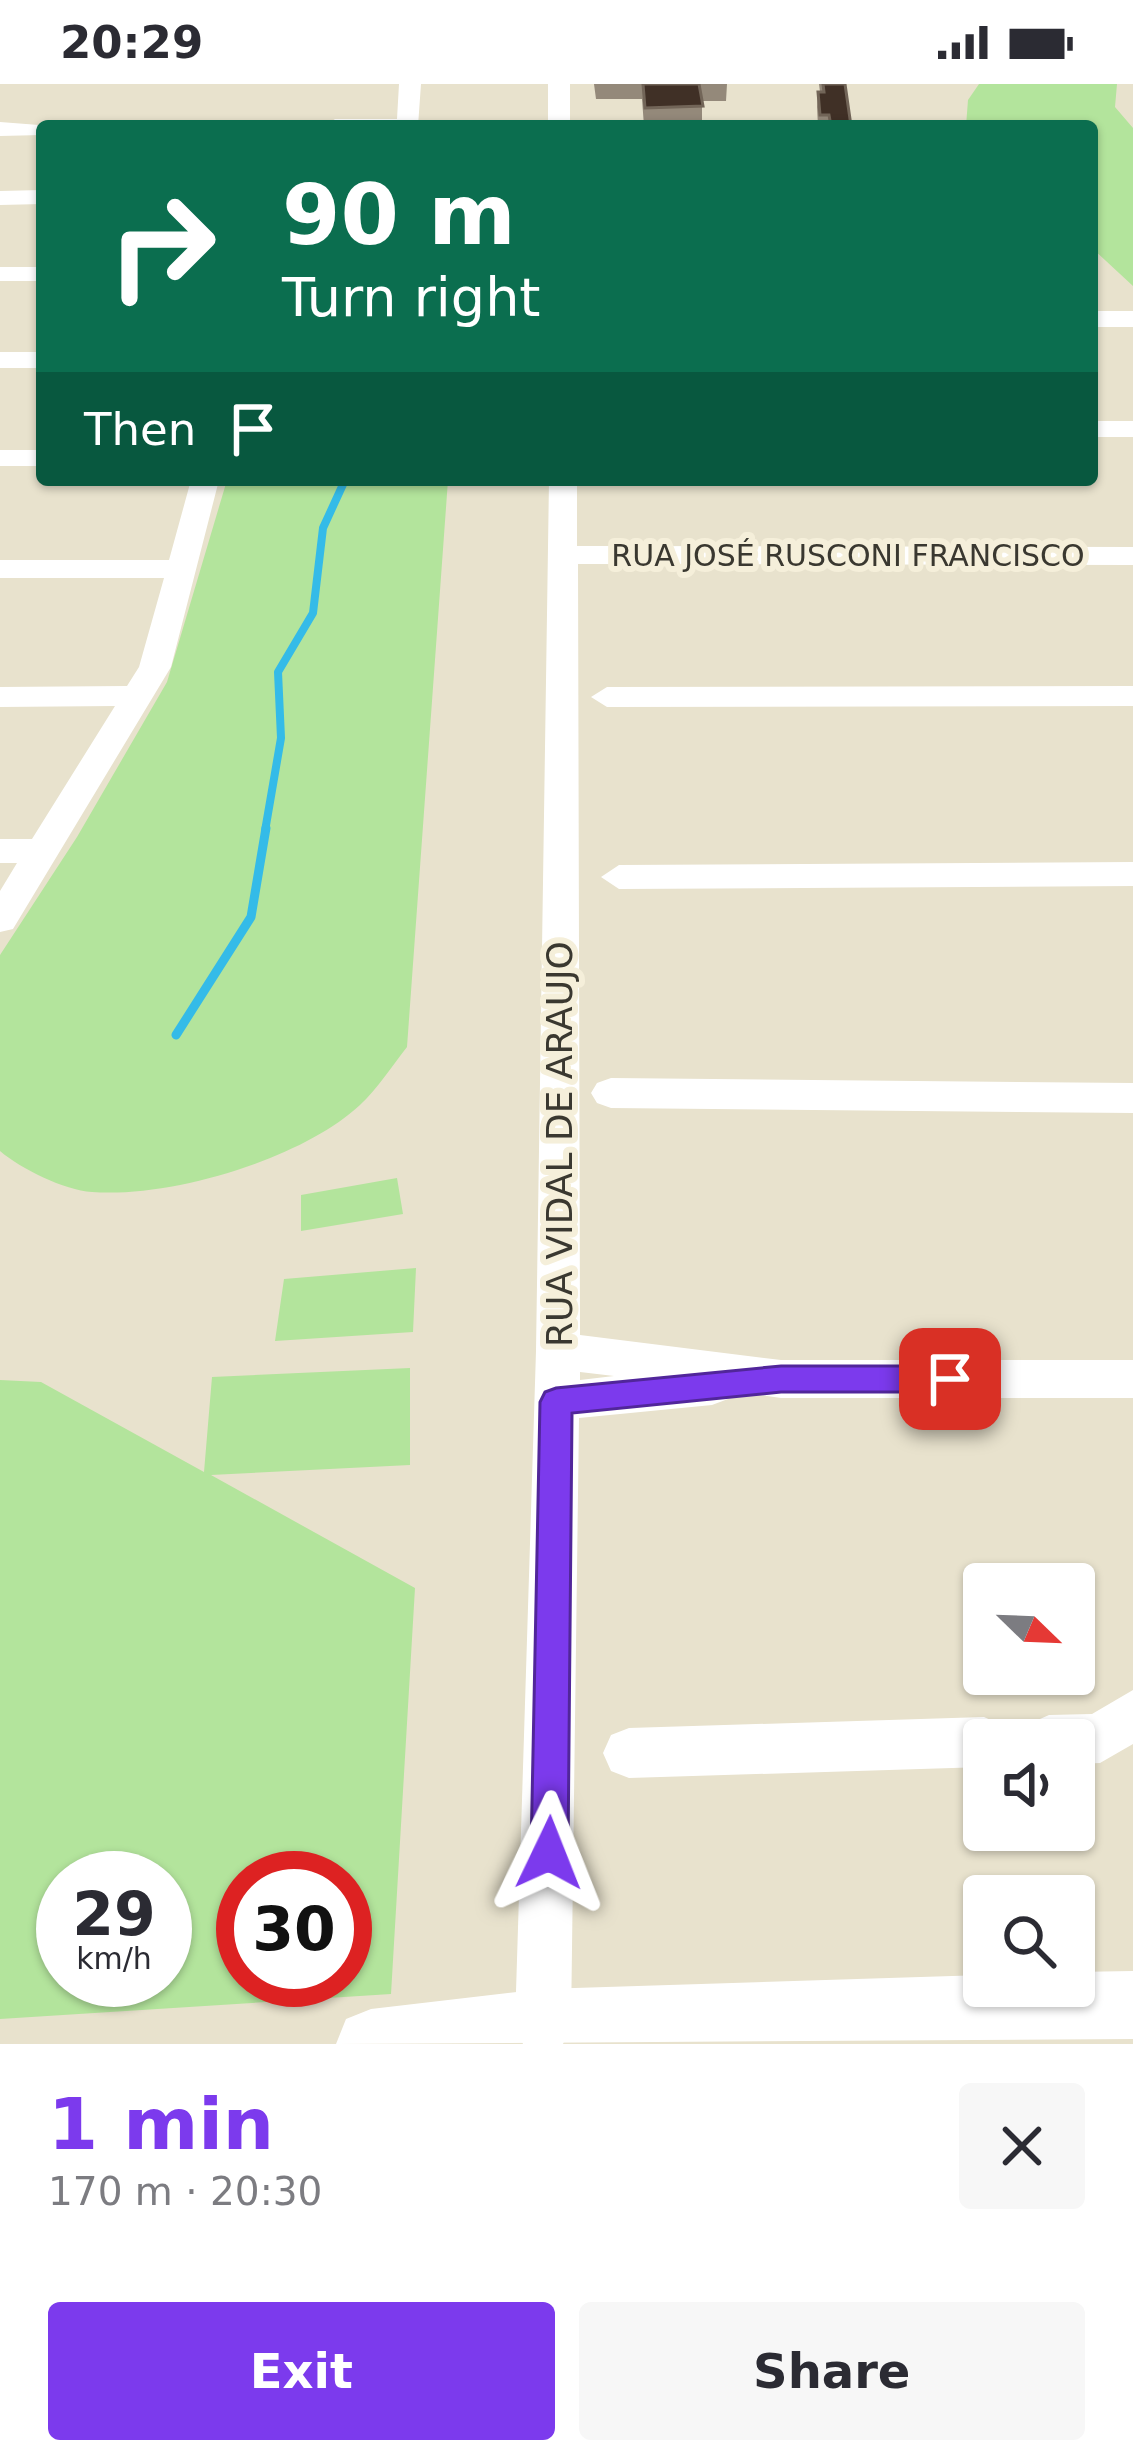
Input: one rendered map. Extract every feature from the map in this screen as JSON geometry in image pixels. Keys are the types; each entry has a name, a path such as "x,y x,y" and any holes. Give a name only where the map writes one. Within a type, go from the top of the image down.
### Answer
{"main road":[{"path":"371,2044 543,2024 1133,2005"}],"street":[{"path":"407,120 410,84"},
{"path":"559,84 559,120"},
{"path":"0,129 36,128"},
{"path":"0,198 36,197"},
{"path":"0,274 36,274"},
{"path":"1098,319 1133,319"},
{"path":"0,360 36,360"},
{"path":"1098,429 1133,429"},
{"path":"0,458 36,458"},
{"path":"0,920 155,667 203,486"},
{"name":"RUA VIDAL DE ARAUJO","path":"543,2024 558,1352 563,486"},
{"name":"RUA JOSÉ RUSCONI FRANCISCO","path":"562,555 1133,556"},
{"path":"0,569 179,568"},
{"path":"607,697 1133,695"},
{"path":"0,697 138,696"},
{"path":"0,851 42,851"},
{"path":"619,877 1133,874"},
{"path":"611,1093 1133,1098"},
{"path":"558,1352 781,1379"},
{"path":"556,1402 781,1379 1133,1379"},
{"path":"1095,1738 1133,1714"},
{"path":"629,1754 963,1743"}],"green space":[{"path":"979,84 1117,84 1115,107 1133,128 1133,286 1098,254 1098,120 966,120 968,100"},
{"path":"225,486 448,486 407,1047 360,1105 305,1142 271,1158 159,1189 92,1192 43,1177 0,1151 0,955 77,837 167,682"},
{"path":"397,1178 403,1214 301,1231 301,1195"},
{"path":"416,1268 413,1332 275,1341 284,1279"},
{"path":"410,1368 410,1465 211,1475 415,1588 391,1994 372,1995 372,1851 216,1851 216,2005 192,2007 192,1851 36,1851 36,2007 188,2007 0,2019 0,1380 41,1382 204,1472 212,1377"}],"building":[{"path":"643,84 699,84 703,106 645,108"},
{"path":"823,84 845,84 850,120 820,115 818,92 824,92"}],"waterway":[{"path":"265,831 281,738 278,672 313,613 323,528 342,486"},
{"path":"176,1035 251,917 266,828"}],"route":[{"path":"549,1853 556,1402 781,1379 950,1379"}]}
